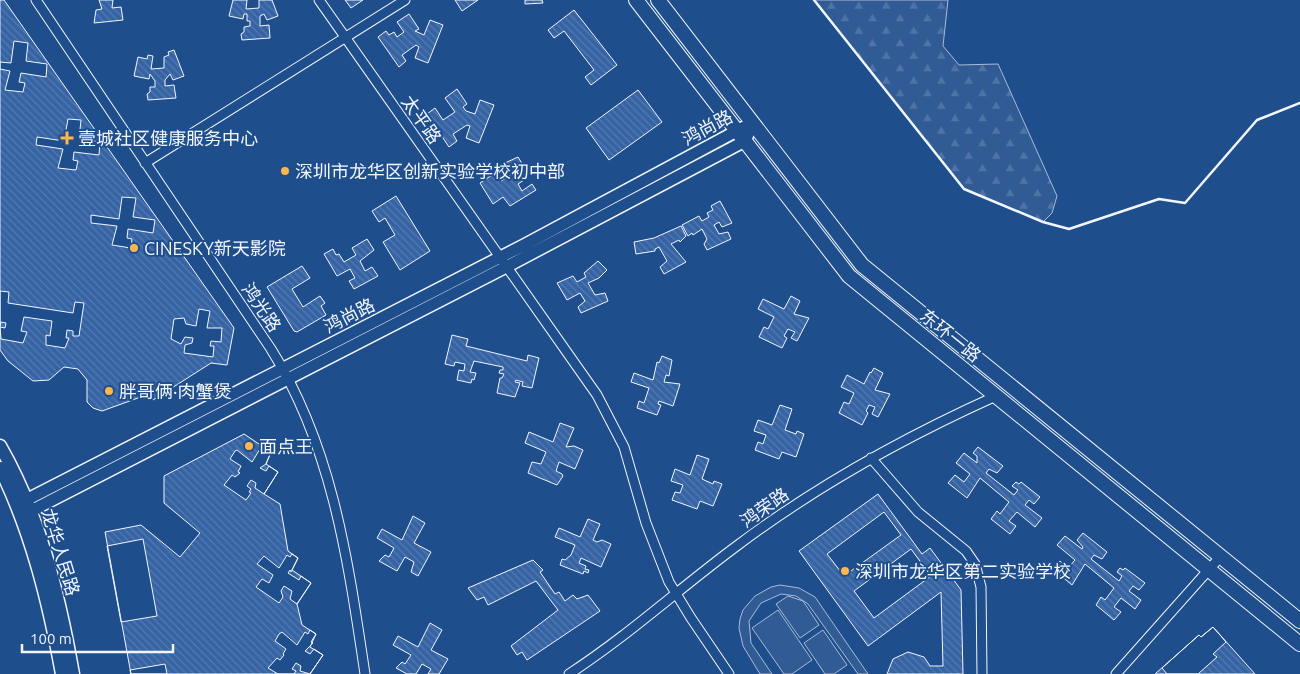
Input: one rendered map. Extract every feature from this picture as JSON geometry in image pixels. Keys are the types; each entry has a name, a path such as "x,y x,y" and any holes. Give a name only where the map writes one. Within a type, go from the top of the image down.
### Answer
{"main road":[{"name":"东环一路","path":"636,0 849,276 1300,644"},
{"name":"东环一路","path":"658,0 862,264 1300,621"},
{"name":"龙华人民路","path":"0,446 56,591 73,674"},
{"name":"龙华人民路","path":"0,468 25,507 53,623 62,674"}],"street":[{"name":"鸿光路","path":"36,0 285,373 316,440 338,511 366,674"},
{"name":"太平路","path":"319,0 607,412 630,465 652,543 676,594 729,674"},
{"path":"145,163 405,0"},
{"name":"鸿尚路","path":"285,373 506,267 741,136 753,123"},
{"name":"鸿尚路","path":"25,507 285,373 499,258 741,136"},
{"name":"鸿荣路","path":"570,674 608,648 770,521 871,458 933,425 996,396"},
{"path":"871,458 918,512 966,551 975,564 982,587 982,674"},
{"path":"1116,674 1221,556"}],"shaded area":[{"path":"780,585 799,588 815,597 868,674 858,674 808,604 796,596 781,594 761,603 749,621 751,643 772,674 760,674 743,646 739,628 740,619 743,610 755,596 771,587"},
{"path":"788,596 803,601 819,625 800,638 776,604"},
{"path":"778,610 812,660 792,674 784,674 752,628"},
{"path":"823,630 847,665 834,674 825,674 804,643"}],"green space":[{"path":"814,0 948,0 943,46 959,65 998,64 1057,196 1052,213 1043,222 964,189"}],"building":[{"path":"0,0 4,0 234,328 227,365 211,363 153,400 149,394 102,411 93,408 87,402 87,380 78,369 64,367 49,380 33,381 8,361 0,350"},
{"path":"99,0 113,0 112,8 121,7 123,20 94,23 96,10 102,9"},
{"path":"233,0 247,0 246,9 259,8 259,0 272,0 278,16 267,20 264,14 260,16 260,26 269,25 270,38 242,40 241,34 244,32 244,27 250,26 250,21 247,21 247,14 244,14 243,19 229,16"},
{"path":"345,0 363,0 351,8"},
{"path":"455,0 478,0 462,11"},
{"path":"525,0 542,0 543,3 525,4"},
{"path":"574,10 617,65 591,85 585,77 594,70 564,31 554,38 548,30"},
{"path":"409,14 419,29 415,31 424,35 430,20 443,25 428,63 415,58 419,47 416,45 402,55 406,61 399,67 378,37 386,31 389,35 394,32 397,37 404,32 397,22"},
{"path":"14,41 28,43 26,61 47,64 46,77 21,73 19,82 25,83 23,92 5,90 10,71 0,69 0,62 11,63"},
{"path":"174,50 184,76 173,80 170,74 165,80 165,86 174,85 176,98 148,100 147,94 150,92 150,87 155,87 155,81 150,74 149,79 134,76 138,57 147,59 148,55 153,56 151,69 164,68 164,57 169,55 168,52"},
{"path":"457,89 467,104 463,107 466,111 475,114 480,100 494,105 479,143 466,138 470,126 467,125 453,134 457,141 449,147 427,114 435,108 443,120 455,112 445,98"},
{"path":"638,90 662,122 609,160 586,128"},
{"path":"68,119 81,120 79,139 100,142 99,155 74,152 73,160 78,161 76,170 58,168 63,149 36,145 37,137 64,141"},
{"path":"518,157 528,173 525,175 527,178 518,184 522,191 532,184 536,190 510,206 503,197 493,204 480,183 495,173 501,181 512,174 505,163"},
{"path":"396,196 430,251 400,270 383,242 395,235 385,218 379,222 372,211"},
{"path":"122,197 136,198 133,217 155,220 153,233 128,229 127,238 132,239 131,248 112,245 117,226 91,223 91,215 119,219"},
{"path":"720,201 732,223 722,227 719,222 714,225 719,234 728,232 731,239 707,250 704,244 707,239 702,229 688,236 682,225 699,216 702,221 709,217 707,213 713,210 711,206"},
{"path":"681,226 686,236 680,242 679,240 671,244 686,262 664,274 660,267 667,261 659,247 655,251 636,254 634,242 654,238"},
{"path":"367,239 374,250 360,261 365,271 372,267 378,276 354,289 349,281 355,278 350,269 337,276 324,254 333,249 336,255 339,254 344,262 356,255 352,248"},
{"path":"598,261 607,270 599,278 588,283 595,295 605,293 608,301 581,313 578,307 585,301 580,293 567,300 557,283 573,276 577,282 586,277 584,273"},
{"path":"302,266 310,278 292,289 303,307 320,296 325,303 321,306 326,315 297,332 294,331 267,287"},
{"path":"0,291 9,292 8,303 73,313 75,302 84,303 79,336 73,336 73,331 67,330 66,338 69,338 65,348 46,345 46,335 50,336 52,321 24,317 21,331 27,332 23,343 1,339 0,327 5,328 6,323 1,322 0,326"},
{"path":"791,296 800,301 794,314 809,318 797,341 791,338 795,332 788,329 784,336 787,338 782,348 759,337 764,327 768,329 774,317 758,309 763,299 784,309"},
{"path":"199,309 210,311 207,328 222,328 221,342 211,341 210,346 214,346 213,357 184,353 185,345 192,343 193,338 185,337 181,344 171,339 174,319 184,318 186,324 196,326"},
{"path":"452,335 468,339 466,346 527,361 528,355 539,358 532,388 522,386 523,382 516,380 515,382 520,383 515,397 497,393 500,378 504,374 499,373 500,370 503,370 503,367 474,361 470,372 476,373 474,380 472,379 471,383 457,380 459,370 464,371 465,364 455,362 454,366 445,364"},
{"path":"662,356 672,360 669,376 666,375 664,382 680,384 673,406 659,401 658,404 661,405 657,415 637,408 639,401 644,403 649,388 631,382 634,373 653,380 657,362 659,363"},
{"path":"874,368 883,373 875,390 890,394 878,417 872,414 875,407 869,405 866,411 868,413 862,425 839,413 844,402 849,404 854,393 841,387 847,375 864,384"},
{"path":"780,405 792,409 785,430 796,434 797,431 804,434 796,457 782,452 779,459 755,450 758,442 763,444 766,435 754,431 758,420 772,425"},
{"path":"560,423 574,428 566,447 574,446 583,450 575,469 559,462 556,471 563,476 557,485 528,473 532,462 541,464 546,452 525,443 529,432 553,442"},
{"path":"244,434 271,452 266,464 278,472 264,494 280,504 288,551 298,558 292,570 311,583 297,604 302,625 316,634 310,647 323,655 310,674 131,674 105,532 141,525 180,557 200,533 164,503 164,476"},
{"path":"978,447 1003,466 997,473 989,469 986,473 1014,495 1018,490 1012,486 1016,482 1019,484 1021,482 1040,497 1034,504 1029,500 1025,505 1042,518 1035,527 1017,512 1009,521 1016,526 1010,534 991,519 997,511 1000,514 1009,502 980,478 967,498 948,483 955,475 964,482 970,474 956,463 964,453 977,463 977,456 973,453"},
{"path":"265,448 271,452 266,464 260,468 266,471 269,466 278,472 264,494 255,488 256,483 251,480 247,486 251,489 249,492 251,493 246,500 224,485 232,475 235,477 240,473 238,472 241,466 230,459 237,450 252,462 260,449 263,451"},
{"path":"697,455 709,459 702,479 713,484 714,481 722,484 713,506 700,501 697,509 672,500 675,492 680,493 683,485 671,481 675,469 690,475"},
{"path":"878,494 922,554 930,548 961,590 963,674 887,674 893,659 908,652 924,657 930,666 943,666 941,592 868,646 799,551","holes":["884,512 901,535 844,576 827,554","911,549 931,576 874,618 854,591"]},
{"path":"413,516 425,523 414,543 431,552 418,576 411,572 414,562 405,557 397,571 379,561 385,555 389,557 394,548 377,538 382,529 402,540"},
{"path":"588,519 600,524 593,540 597,542 602,540 611,544 601,567 581,558 579,563 586,566 585,569 589,570 588,573 584,571 583,574 560,565 562,559 565,560 571,555 575,545 555,537 559,528 580,537"},
{"path":"1083,533 1107,552 1102,559 1094,555 1091,559 1119,581 1122,576 1117,572 1120,568 1123,570 1125,568 1145,583 1139,590 1133,586 1129,591 1141,600 1135,609 1121,598 1114,607 1121,612 1114,620 1096,605 1101,597 1105,600 1114,588 1085,564 1072,585 1053,569 1060,561 1068,568 1075,560 1057,545 1065,536 1082,549 1083,547 1077,540"},
{"path":"143,539 157,616 121,622 107,546"},
{"path":"292,554 298,558 291,572 290,570 288,573 299,580 301,576 311,583 297,604 290,599 292,591 284,586 281,591 283,597 279,603 256,587 262,579 269,583 273,575 257,564 264,556 279,568 287,555 290,557"},
{"path":"533,560 543,570 540,572 555,594 559,592 565,601 573,595 577,599 588,595 600,611 527,660 522,652 517,655 511,646 558,610 536,581 488,605 484,597 477,600 468,588"},
{"path":"430,623 442,630 431,650 448,659 439,674 428,674 431,669 422,664 416,674 407,674 396,668 402,662 405,664 411,655 393,645 398,636 418,647"},
{"path":"1213,627 1255,674 1155,674 1199,635 1201,637"},
{"path":"1213,627 1226,642 1213,654 1217,657 1198,674 1167,674 1162,668 1199,635 1201,637"},
{"path":"310,630 316,634 311,642 313,643 305,651 310,654 314,649 323,655 310,674 300,671 301,666 296,663 292,669 296,671 294,674 278,674 268,668 277,658 280,660 286,649 275,641 279,634 282,632 297,645 305,632 308,634"},
{"path":"165,664 167,674 131,674 130,670"}],"wall":[{"path":"814,0 964,189 1043,222 1069,229 1159,199 1185,203 1257,120 1300,103"}],"place":[{"name":"壹城社区健康服务中心","path":"67,138"},
{"name":"深圳市龙华区创新实验学校初中部","path":"285,171"},
{"name":"CINESKY新天影院","path":"134,248"},
{"name":"胖哥俩·肉蟹煲","path":"109,391"},
{"name":"面点王","path":"249,446"},
{"name":"深圳市龙华区第二实验学校","path":"845,571"}]}
